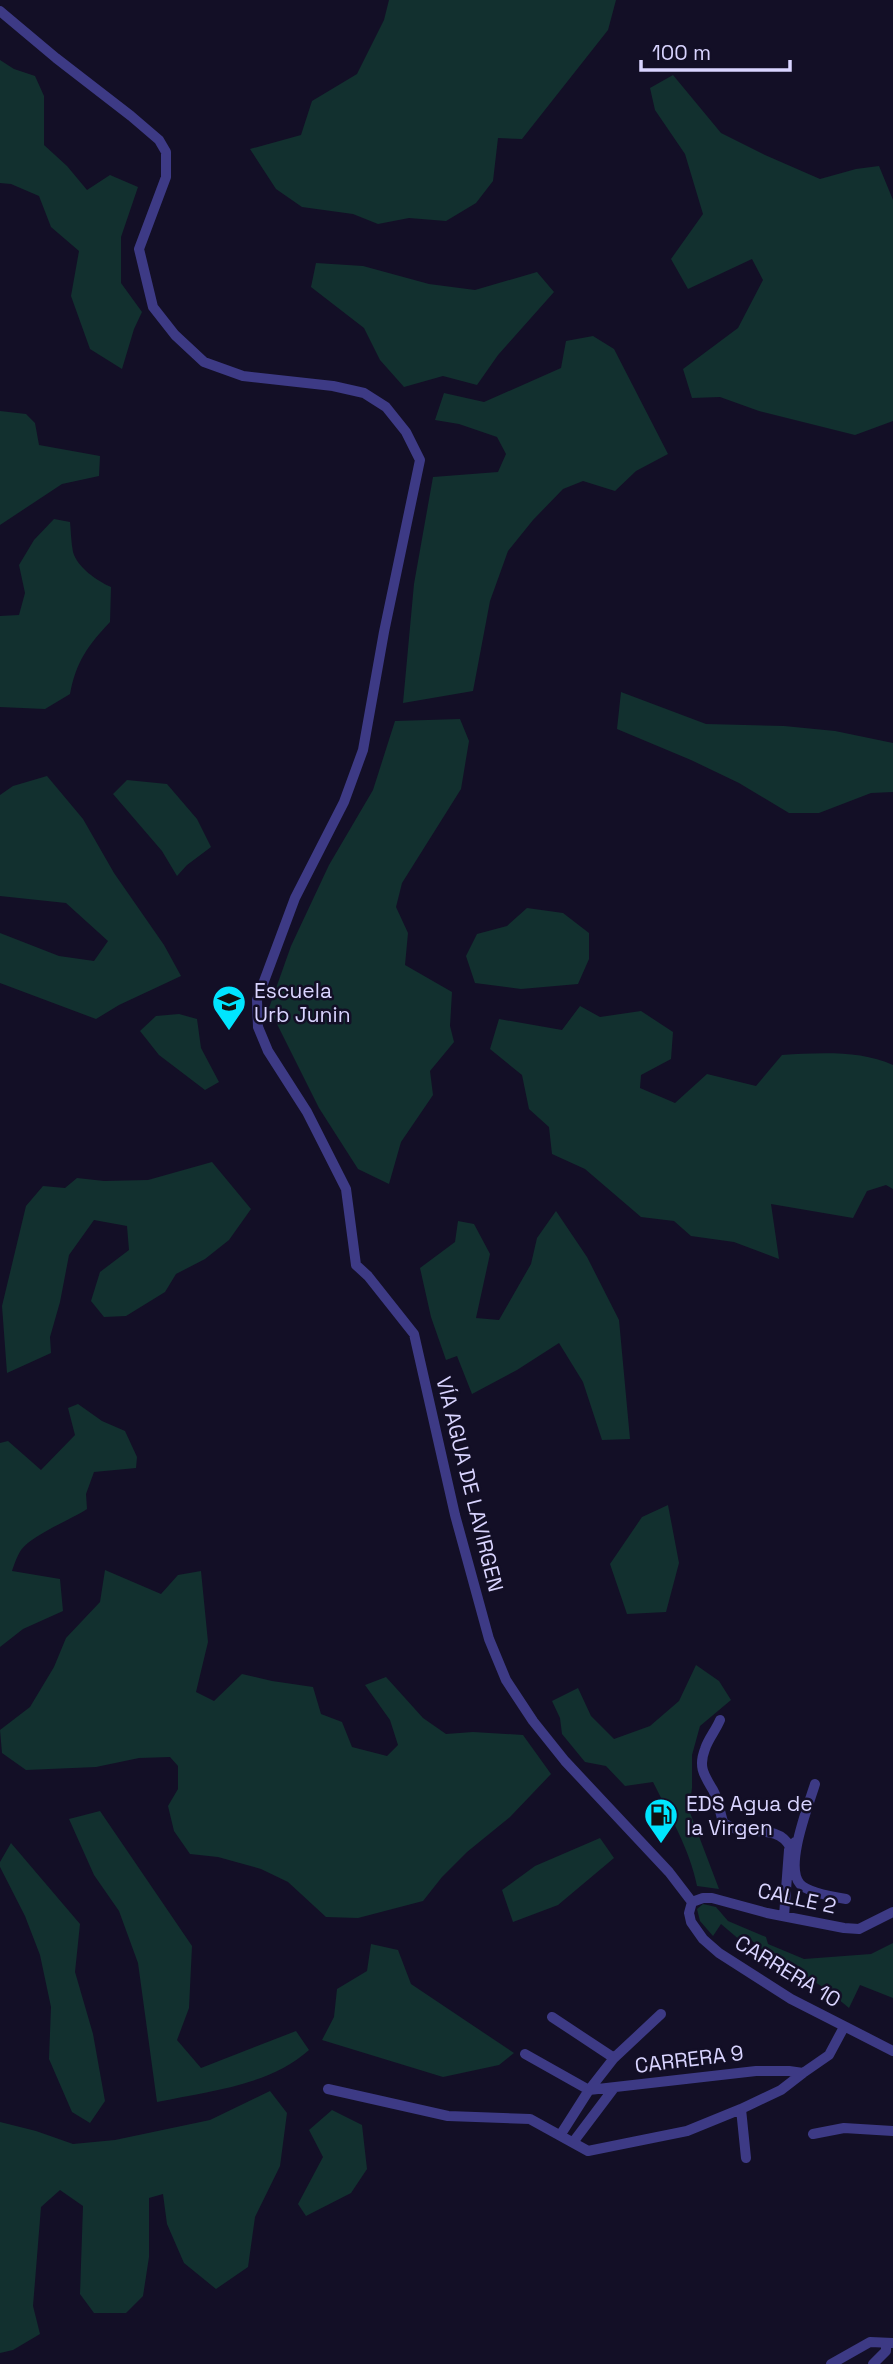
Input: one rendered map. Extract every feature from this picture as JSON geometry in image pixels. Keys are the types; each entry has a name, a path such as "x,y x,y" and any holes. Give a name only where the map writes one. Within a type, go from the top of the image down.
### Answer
{"street":[{"name":"VÍA AGUA DE LAVIRGEN","path":"0,11 131,116 159,140 166,152 166,177 139,249 153,307 175,335 204,362 243,376 333,386 364,393 386,407 406,432 420,460 384,632 363,750 344,803 295,898 257,1000 258,1027 268,1051 307,1112 346,1189 356,1265 368,1276 414,1334 455,1515 489,1639 506,1680 533,1721 565,1761 668,1872 692,1902"},
{"path":"720,1720 706,1745 701,1762 702,1774 713,1791 723,1822 733,1828 782,1836 790,1847"},
{"path":"815,1784 799,1838 794,1868 798,1882 803,1886 846,1899"},
{"path":"784,1916 790,1847 799,1838"},
{"name":"CALLE 2","path":"692,1902 712,1898 844,1928 859,1928 893,1912"},
{"name":"CARRERA 10","path":"692,1902 691,1922 703,1939 719,1953 791,1999 893,2050"},
{"path":"561,2134 589,2090 614,2058 661,2014"},
{"path":"552,2017 614,2058"},
{"path":"328,2089 448,2116 530,2119 588,2151 687,2131 781,2090 829,2055 844,2027"},
{"path":"525,2054 589,2090"},
{"name":"CARRERA 9","path":"589,2090 755,2071 803,2073"},
{"path":"574,2141 614,2088"},
{"path":"741,2109 746,2158"},
{"path":"813,2134 844,2128 879,2128 893,2131"},
{"path":"832,2364 870,2342 890,2343 873,2364"}],"green space":[{"path":"389,0 616,0 608,30 522,139 498,138 493,181 476,203 446,221 409,218 378,224 353,214 302,207 276,189 250,149 301,135 312,101 357,74 384,20"},
{"path":"0,60 14,69 35,76 44,96 44,145 67,166 87,190 110,175 138,187 121,237 121,283 142,312 122,369 90,349 71,296 79,251 51,227 39,196 11,184 0,183"},
{"path":"673,75 721,133 765,155 820,179 879,166 893,200 893,421 855,435 759,411 720,397 692,398 683,369 738,328 763,280 752,259 688,289 671,259 703,214 685,154 655,110 650,88"},
{"path":"316,263 363,266 429,284 475,290 537,272 554,292 498,355 477,385 443,376 404,387 380,360 364,328 311,287"},
{"path":"593,336 614,349 668,454 636,471 615,491 583,481 563,489 508,551 490,601 473,691 403,703 414,584 433,477 498,472 506,454 497,437 459,424 435,420 444,393 484,402 561,368 566,341"},
{"path":"0,411 26,414 35,423 39,445 100,456 99,476 62,484 0,525"},
{"path":"54,519 70,522 75,558 88,573 111,587 110,622 84,655 70,694 45,709 0,707 0,616 19,615 25,593 19,565 34,540"},
{"path":"621,692 706,724 784,726 835,731 893,743 893,792 871,793 819,813 789,813 739,783 617,729"},
{"path":"460,719 469,741 461,789 402,883 396,907 408,933 405,965 452,992 450,1026 454,1042 430,1071 433,1095 401,1142 389,1184 358,1169 319,1108 269,1008 291,946 329,865 373,790 395,721"},
{"path":"47,776 83,819 114,873 164,945 181,976 119,1005 96,1019 0,983 0,933 59,956 94,961 108,941 66,903 0,896 0,795 13,786"},
{"path":"127,780 167,784 197,819 211,847 177,876 162,851 113,794"},
{"path":"527,908 563,913 589,933 589,959 578,984 521,989 475,983 466,956 477,934 507,926"},
{"path":"580,1006 600,1017 641,1011 673,1032 671,1059 641,1075 640,1088 675,1103 707,1074 756,1086 782,1055 853,1055 893,1065 893,1189 886,1185 867,1191 853,1218 771,1204 779,1259 734,1242 691,1236 674,1221 641,1217 585,1169 552,1154 549,1127 529,1109 522,1075 490,1049 499,1019 562,1030"},
{"path":"179,1014 197,1019 201,1048 219,1082 205,1090 159,1055 140,1031 156,1016"},
{"path":"212,1162 251,1209 229,1240 205,1259 176,1274 165,1292 126,1316 104,1317 91,1301 100,1272 129,1250 127,1226 94,1220 69,1255 50,1337 51,1353 7,1373 2,1306 26,1206 43,1186 65,1188 77,1178 104,1181 148,1180"},
{"path":"556,1211 587,1257 619,1320 630,1439 602,1440 583,1382 559,1343 472,1394 457,1356 446,1360 431,1317 420,1268 455,1242 458,1221 474,1224 490,1254 476,1318 499,1320 531,1264 537,1238"},
{"path":"78,1404 102,1421 125,1431 137,1457 136,1468 94,1472 86,1494 87,1509 42,1533 21,1550 12,1571 60,1579 63,1611 23,1629 0,1647 0,1443 8,1441 41,1470 75,1435 68,1408"},
{"path":"668,1505 679,1563 666,1612 627,1614 610,1564 642,1517"},
{"path":"105,1570 161,1594 178,1575 201,1571 208,1642 196,1692 214,1701 242,1674 313,1687 321,1714 342,1722 352,1747 387,1756 398,1745 390,1720 365,1685 386,1677 423,1718 446,1734 473,1732 523,1735 551,1774 510,1817 467,1852 423,1901 358,1918 326,1917 288,1882 261,1869 218,1857 190,1854 174,1831 168,1806 178,1789 178,1766 170,1757 139,1758 96,1767 26,1770 2,1753 0,1730 30,1707 54,1667 66,1638 100,1602"},
{"path":"696,1665 719,1681 731,1700 700,1726 692,1755 689,1810 719,1889 697,1886 684,1846 653,1782 625,1786 606,1766 585,1762 562,1734 560,1718 552,1701 578,1688 591,1716 614,1739 650,1726 679,1701"},
{"path":"100,1811 192,1946 189,2008 177,2040 201,2068 296,2031 309,2050 276,2072 257,2079 157,2102 138,1963 119,1911 94,1875 69,1819"},
{"path":"600,1838 614,1858 558,1905 513,1922 502,1890 535,1866"},
{"path":"11,1843 80,1924 75,1972 93,2034 105,2101 90,2123 72,2112 49,2059 51,2007 40,1955 25,1916 0,1867"},
{"path":"703,1904 716,1907 728,1921 766,1937 768,1944 804,1959 871,1954 893,1943 893,1998 860,1985 849,2008 826,1989 797,1971 793,1975 751,1940 741,1941 721,1924 713,1936 700,1921 697,1909"},
{"path":"371,1944 398,1950 411,1984 514,2053 499,2065 443,2077 322,2040 334,2017 337,1989 367,1971"},
{"path":"270,2091 287,2113 280,2166 255,2217 248,2267 216,2289 184,2263 167,2224 163,2194 149,2198 149,2257 143,2296 126,2313 94,2313 80,2294 83,2206 60,2190 41,2207 33,2306 40,2334 13,2350 0,2353 0,2122 73,2144 115,2140 210,2120"},
{"path":"332,2110 362,2125 367,2169 351,2193 306,2216 298,2204 323,2157 309,2130"}],"place":[{"name":"Escuela Urb Junin","path":"229,1032"},
{"name":"EDS Agua de la Virgen","path":"661,1845"}]}
